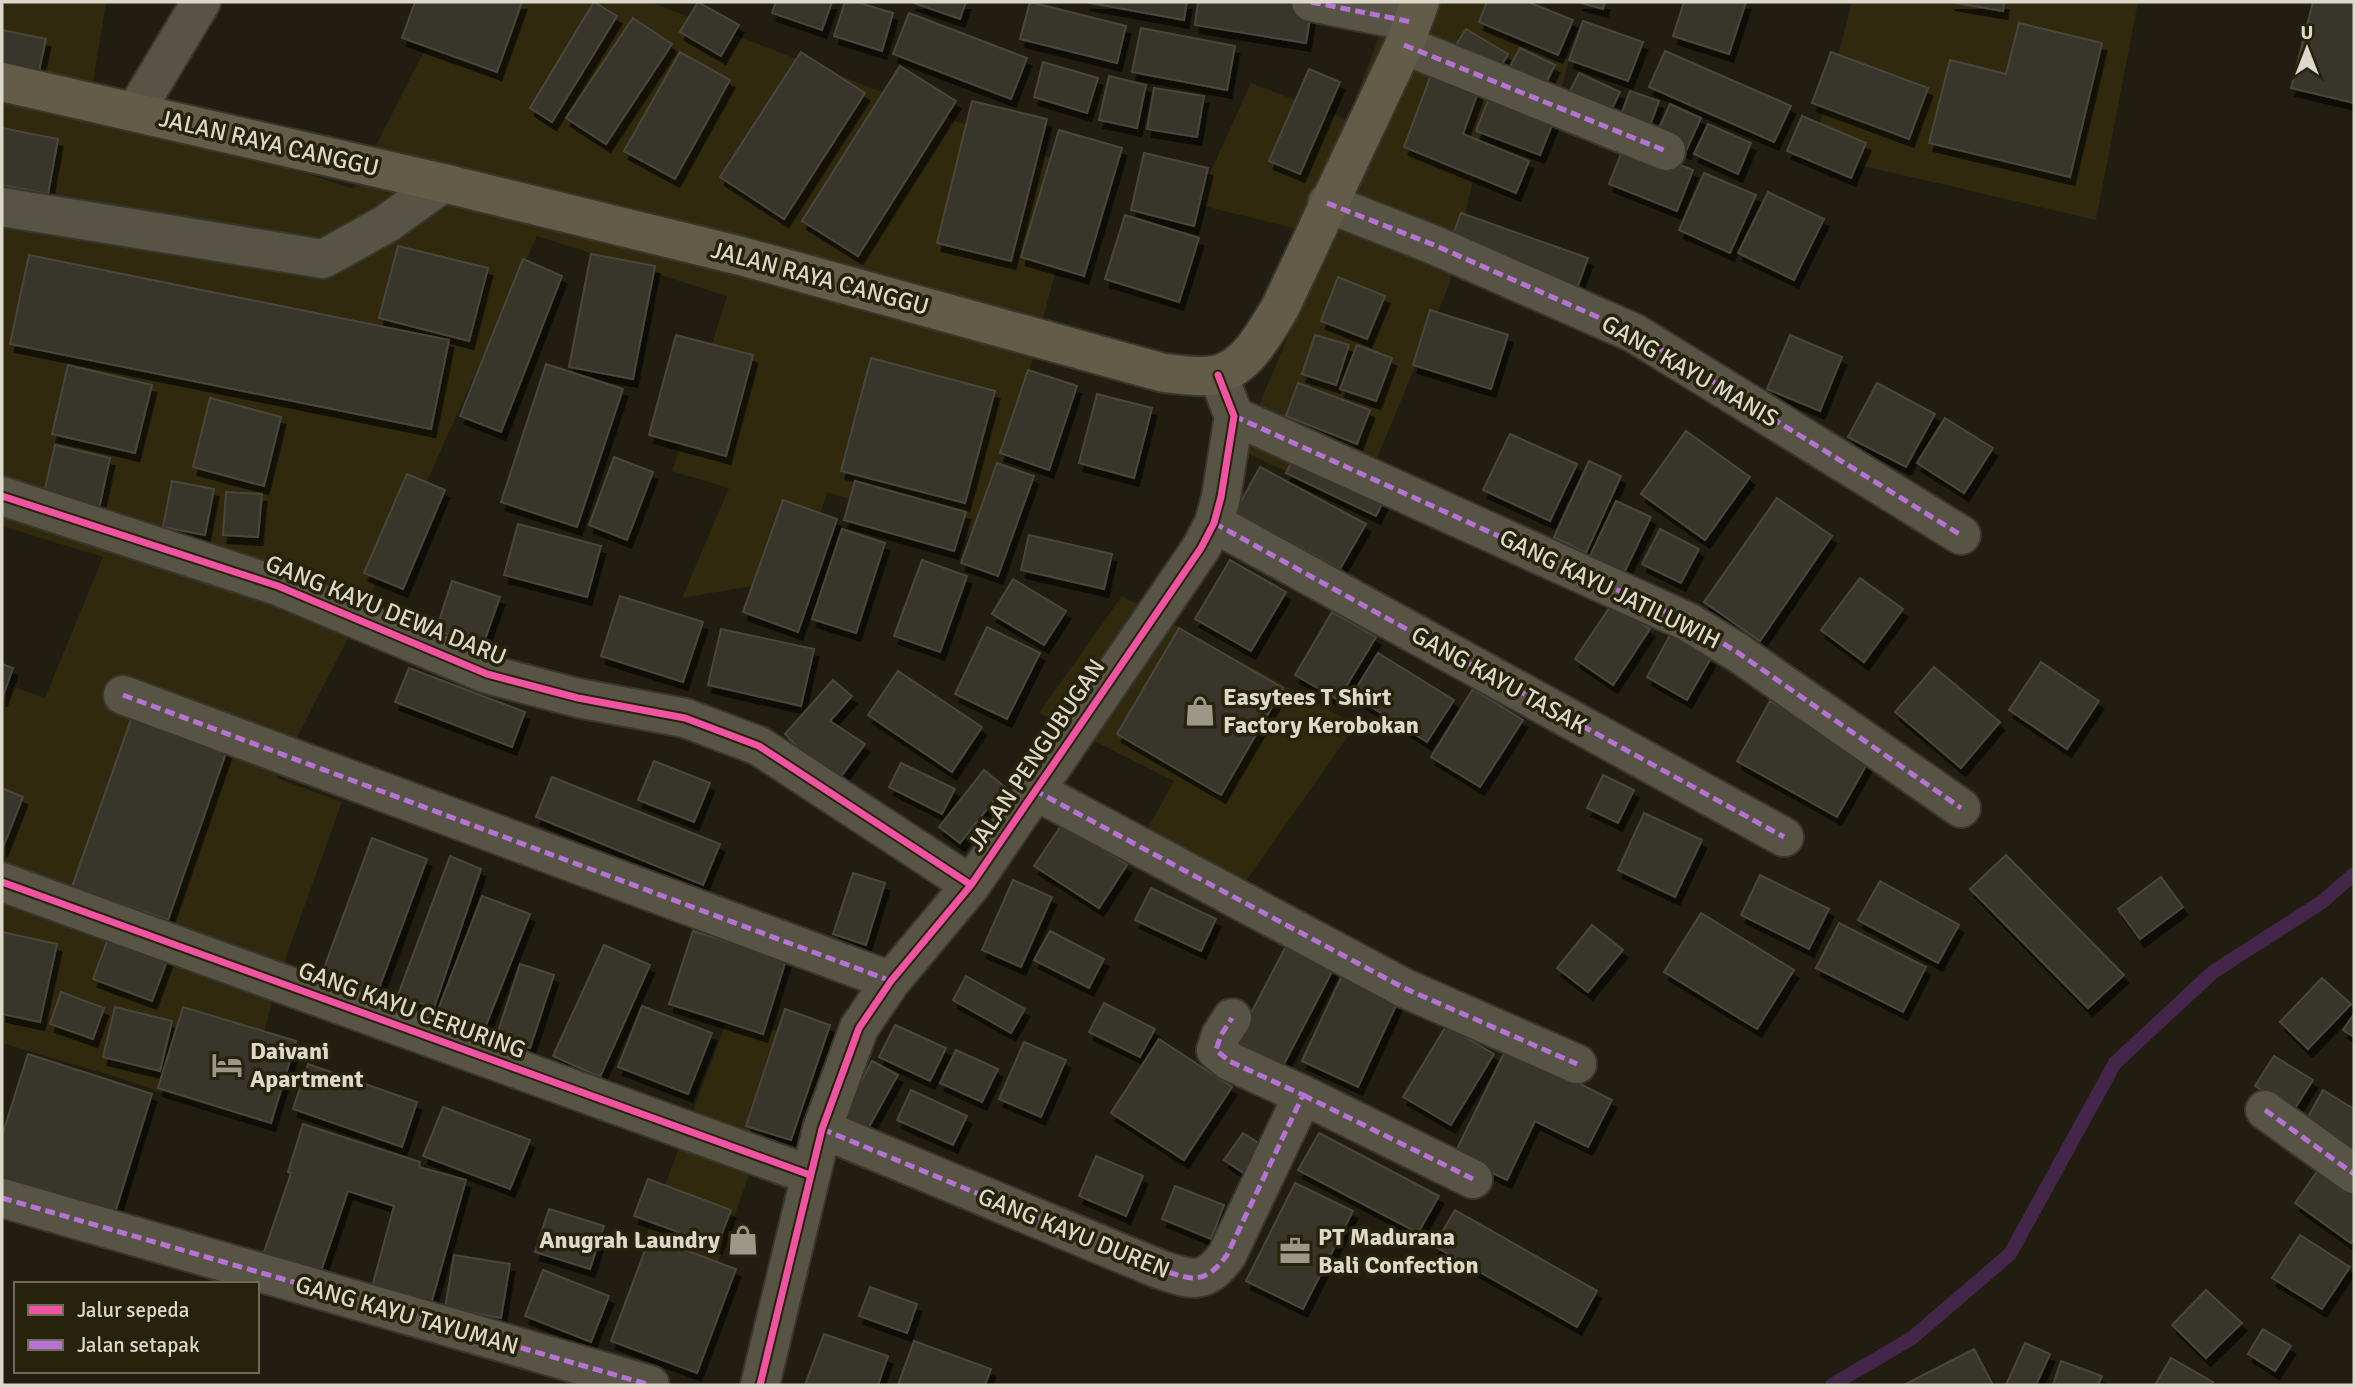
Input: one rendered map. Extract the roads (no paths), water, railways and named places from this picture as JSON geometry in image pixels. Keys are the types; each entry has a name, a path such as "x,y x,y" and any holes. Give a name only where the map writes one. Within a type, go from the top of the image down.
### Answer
{"main road":[{"path":"1218,375 1241,362 1280,308 1412,23"},
{"name":"JALAN RAYA CANGGU","path":"2,82 443,183 741,256 1164,373 1218,375"}],"street":[{"path":"135,112 201,2"},
{"path":"1311,2 1412,23 1666,151"},
{"path":"2,207 323,259 386,224 443,183"},
{"name":"GANG KAYU MANIS","path":"1327,204 1434,245 1634,333 1961,535"},
{"path":"1218,375 1234,416"},
{"name":"JALAN PENGUBUGAN","path":"760,1385 822,1129 859,1028 891,981 971,885 1201,548 1214,523 1221,497 1234,416"},
{"name":"GANG KAYU JATILUWIH","path":"1234,416 1688,622 1737,652 1961,808"},
{"name":"GANG KAYU DEWA DARU","path":"2,496 278,586 487,674 578,698 685,718 759,746 971,885"},
{"name":"GANG KAYU TASAK","path":"1214,523 1784,837"},
{"path":"122,695 891,981"},
{"path":"1034,790 1404,988 1577,1064"},
{"name":"GANG KAYU CERURING","path":"2,881 810,1175"},
{"path":"1232,1018 1221,1035 1216,1050 1229,1060 1473,1180"},
{"name":"GANG KAYU DUREN","path":"822,1129 1159,1269 1199,1279 1214,1273 1227,1255 1303,1095"},
{"path":"2265,1110 2354,1174"},
{"name":"GANG KAYU TAYUMAN","path":"2,1198 650,1385"}],"waterway":[{"path":"1832,1385 1912,1338 2010,1254 2115,1063 2213,972 2322,902 2354,874"}],"place":[{"name":"Easytees T Shirt Factory Kerobokan","path":"1200,711"},
{"name":"Daivani Apartment","path":"227,1065"},
{"name":"Anugrah Laundry","path":"743,1240"},
{"name":"PT Madurana Bali Confection","path":"1295,1251"}]}
